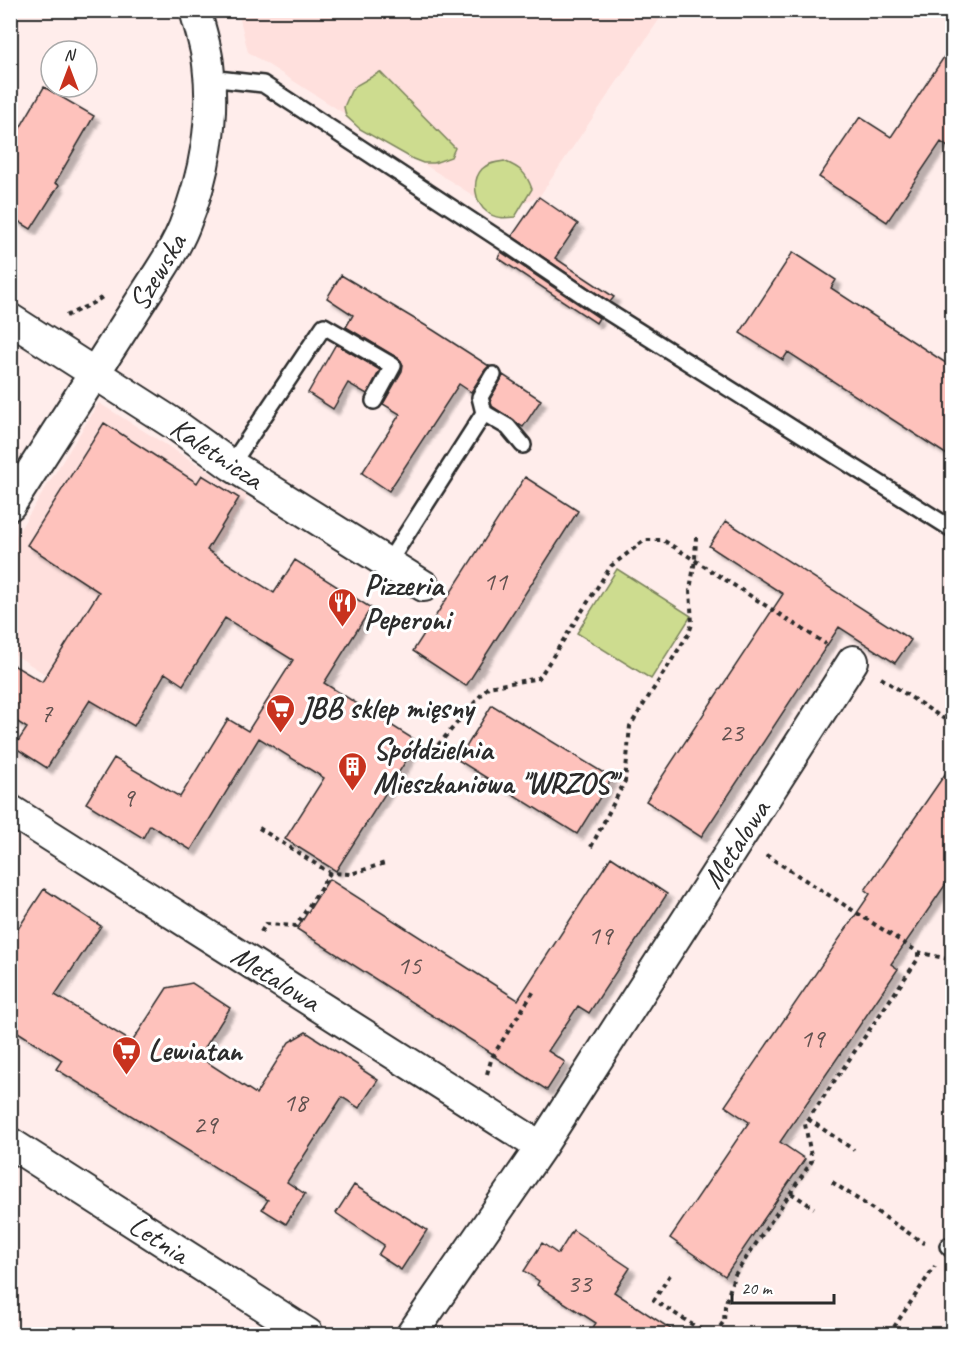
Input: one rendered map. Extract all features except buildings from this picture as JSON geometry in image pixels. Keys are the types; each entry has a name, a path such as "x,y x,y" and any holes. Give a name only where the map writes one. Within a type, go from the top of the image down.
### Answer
{"street":[{"name":"Szewska","path":"10,505 174,249 192,207 204,163 210,116 208,62 195,10"},
{"name":"Kaletnicza","path":"10,319 177,426 231,465 424,586"},
{"name":"Metalowa","path":"412,1335 541,1147 853,661"},
{"name":"Metalowa","path":"10,810 541,1147"},
{"name":"Letnia","path":"10,1143 308,1335"}],"lane":[{"path":"209,78 263,84 605,310 952,529"},
{"path":"231,465 324,326 393,366 374,401"},
{"path":"493,375 480,397 484,412 508,427 523,445"},
{"path":"388,563 484,412"}],"path":[{"path":"44,340 58,321 95,302 110,290"},
{"path":"591,847 625,782 630,726 689,633 692,624 690,590 696,537"},
{"path":"438,745 488,687 539,678 611,566 645,540 663,540 952,724"},
{"path":"260,828 330,873 351,874 385,863"},
{"path":"740,838 918,952 952,960"},
{"path":"244,958 266,924 296,926 330,873"},
{"path":"715,1335 724,1321 725,1306 734,1276 812,1161 805,1124 918,959 918,952"},
{"path":"470,1101 486,1077 492,1057 534,992"},
{"path":"808,1119 854,1150"},
{"path":"832,1182 922,1242 950,1248 888,1335"},
{"path":"791,1193 814,1208"},
{"path":"670,1275 654,1300 707,1335"}],"shaded area":[{"path":"238,11 665,11 539,197 507,210 488,205 248,52"},
{"path":"99,403 248,496 107,715 11,652 10,545"}],"green space":[{"path":"380,72 455,148 451,157 434,163 423,163 360,129 346,116 344,107 351,91"},
{"path":"504,161 522,171 532,189 515,217 500,218 493,216 483,208 477,198 476,180 482,169 490,164"},
{"path":"617,569 691,616 651,679 577,633"}],"place":[{"name":"Pizzeria Peperoni","path":"343,628"},
{"name":"JBB sklep mięsny","path":"280,734"},
{"name":"Spółdzielnia Mieszkaniowa \"WRZOS\"","path":"352,792"},
{"name":"Lewiatan","path":"127,1076"}]}
